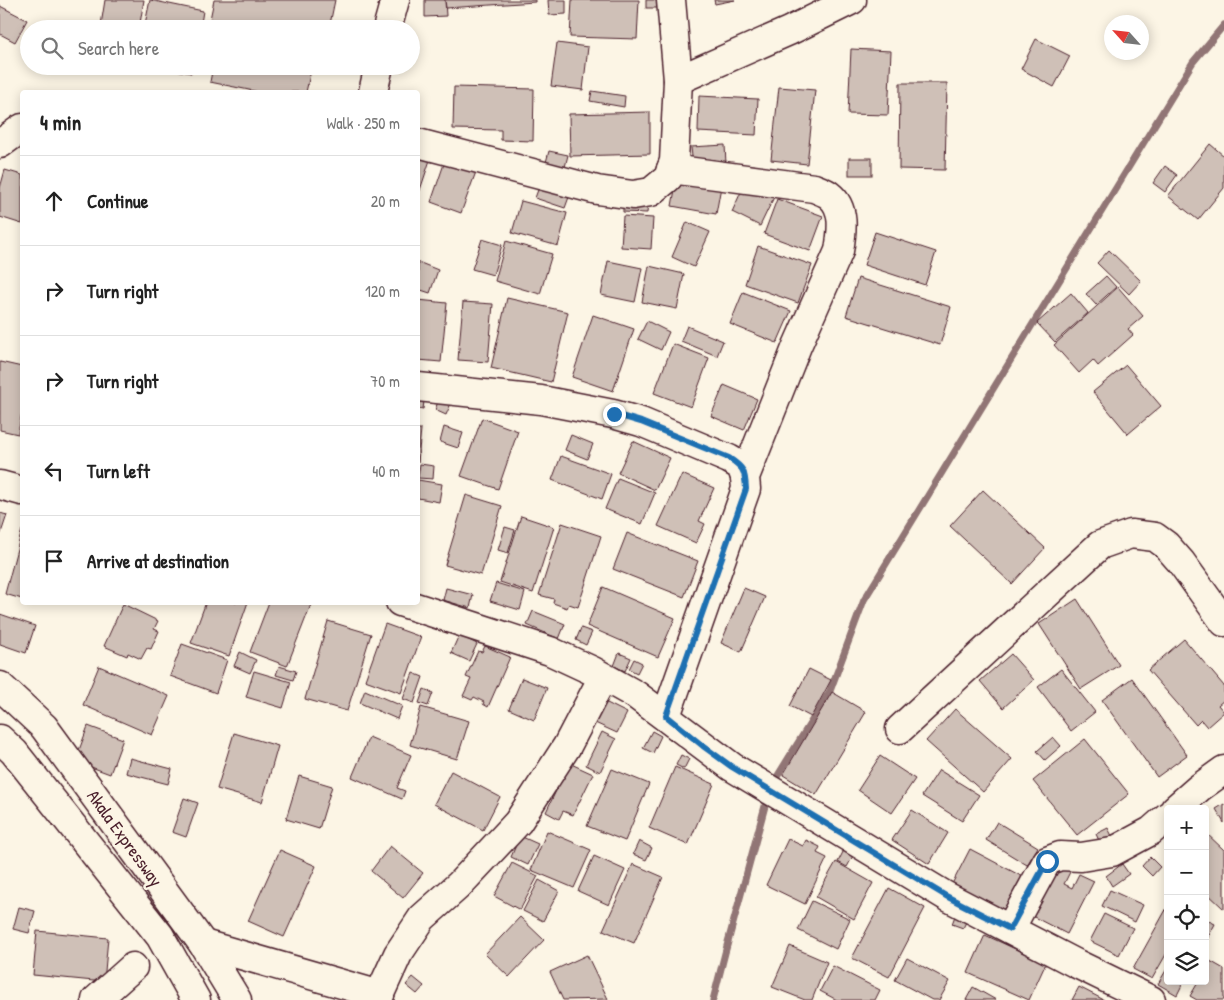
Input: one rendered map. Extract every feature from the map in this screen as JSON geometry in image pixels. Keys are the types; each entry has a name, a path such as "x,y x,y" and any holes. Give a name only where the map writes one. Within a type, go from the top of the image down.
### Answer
{"street":[{"path":"389,20 395,0"},
{"path":"420,144 597,190 632,195 652,192 668,178 674,161 678,80 671,0"},
{"path":"678,80 789,31 852,0"},
{"path":"373,90 377,75"},
{"path":"0,144 20,129"},
{"path":"671,169 814,188 828,194 838,205 842,219 842,236 839,251 797,346 745,476"},
{"path":"420,387 541,400 614,414 641,422 729,458 740,466 745,476 746,489 666,716"},
{"path":"0,485 20,490"},
{"path":"900,728 1100,544 1131,534 1155,537 1166,545 1181,562 1224,622"},
{"path":"409,605 550,652 603,677 636,695 732,767 946,896 1151,1000"},
{"path":"203,944 379,997 398,954 422,918 459,885 518,822 566,746 603,677"},
{"name":"Akala Expressway","path":"0,686 44,727 203,944 237,1000"},
{"name":"Akala Expressway","path":"0,739 14,752 160,936 196,1000"},
{"path":"1180,805 1224,770"},
{"path":"1010,929 1047,861 1060,856 1081,857 1112,852 1151,831 1164,820"},
{"path":"96,1000 133,967"}],"building":[{"path":"105,0 144,0 141,20 102,20"},
{"path":"150,0 203,11 202,20 146,20"},
{"path":"214,0 335,0 331,20 210,20"},
{"path":"425,0 445,0 446,16 425,17"},
{"path":"445,0 535,0 535,2 446,8"},
{"path":"548,0 566,0 566,14 549,15"},
{"path":"572,0 639,0 637,39 570,37"},
{"path":"646,0 657,0 657,8 646,8"},
{"path":"714,0 735,0 715,4"},
{"path":"0,6 27,20 20,20 20,33 15,42 0,34"},
{"path":"1036,39 1070,56 1054,87 1021,69"},
{"path":"557,43 588,47 583,90 551,86"},
{"path":"851,49 891,51 888,115 848,114"},
{"path":"211,75 310,75 306,90 249,90 210,82"},
{"path":"900,83 947,83 945,170 899,169"},
{"path":"454,87 534,89 533,141 501,140 501,130 453,129"},
{"path":"779,87 815,90 807,164 771,160"},
{"path":"592,91 625,96 624,107 590,101"},
{"path":"699,96 758,99 756,135 698,132"},
{"path":"650,112 650,154 570,156 569,114"},
{"path":"1210,144 1224,156 1224,188 1198,220 1168,196"},
{"path":"725,145 726,164 693,167 691,147"},
{"path":"549,151 568,155 564,171 545,166"},
{"path":"420,154 431,157 420,190"},
{"path":"446,158 477,169 461,213 431,202"},
{"path":"849,158 872,158 872,175 849,175"},
{"path":"1165,166 1177,175 1165,192 1153,183"},
{"path":"5,170 20,174 20,223 0,217 0,188"},
{"path":"678,173 722,181 716,214 672,206"},
{"path":"745,183 774,197 760,226 732,212"},
{"path":"539,187 569,197 565,208 535,198"},
{"path":"777,199 823,216 810,251 764,234"},
{"path":"521,201 567,213 558,246 512,233"},
{"path":"623,201 648,203 647,213 623,212"},
{"path":"623,216 653,218 651,249 621,247"},
{"path":"687,222 710,232 694,267 672,257"},
{"path":"875,232 936,252 925,285 864,265"},
{"path":"482,239 502,245 493,275 472,269"},
{"path":"506,241 552,254 540,294 495,281"},
{"path":"758,246 812,265 798,303 745,284"},
{"path":"1109,250 1141,281 1129,294 1097,263"},
{"path":"608,261 642,268 635,302 601,295"},
{"path":"420,263 438,270 430,293 420,290"},
{"path":"649,266 684,274 677,309 642,302"},
{"path":"1106,276 1116,287 1096,305 1086,294"},
{"path":"858,278 951,307 940,345 846,316"},
{"path":"1118,287 1143,316 1128,329 1133,335 1098,366 1093,360 1079,373 1054,345"},
{"path":"743,292 791,311 777,343 730,324"},
{"path":"1071,293 1088,313 1055,342 1037,323"},
{"path":"507,298 568,312 551,382 491,368"},
{"path":"420,300 447,303 441,362 420,360"},
{"path":"463,302 493,304 488,362 458,360"},
{"path":"593,315 634,329 613,391 572,377"},
{"path":"647,321 669,332 661,350 638,339"},
{"path":"687,326 723,341 717,356 681,341"},
{"path":"673,344 709,358 691,407 654,393"},
{"path":"0,362 20,367 20,422 18,434 0,430"},
{"path":"1126,365 1161,406 1128,434 1093,392"},
{"path":"724,385 757,399 744,430 711,416"},
{"path":"420,393 425,394 423,409 420,408"},
{"path":"440,396 452,401 446,415 435,410"},
{"path":"482,418 518,431 498,489 461,476"},
{"path":"444,427 463,433 458,448 440,442"},
{"path":"571,435 593,444 587,459 565,450"},
{"path":"633,441 670,458 655,490 618,473"},
{"path":"561,456 611,474 602,499 552,480"},
{"path":"420,464 434,466 433,479 420,478"},
{"path":"682,474 714,488 699,521 705,524 696,543 658,526"},
{"path":"618,478 655,493 642,524 605,509"},
{"path":"420,480 442,484 439,502 420,498"},
{"path":"983,490 1045,548 1012,584 950,526"},
{"path":"466,495 502,506 481,575 445,565"},
{"path":"0,513 7,515 0,536"},
{"path":"521,516 554,527 533,593 500,582"},
{"path":"562,523 601,536 578,607 569,604 567,608 553,603 554,599 539,595"},
{"path":"505,527 515,530 508,553 498,550"},
{"path":"627,533 698,561 684,597 613,569"},
{"path":"20,538 20,598 5,594"},
{"path":"496,583 525,592 520,610 490,601"},
{"path":"603,587 675,618 658,657 587,626"},
{"path":"446,588 473,595 470,608 443,600"},
{"path":"744,588 765,597 741,652 721,643"},
{"path":"1077,599 1119,665 1081,689 1039,624"},
{"path":"123,605 158,621 154,629 159,631 151,649 147,648 141,659 128,653 127,656 104,646"},
{"path":"205,605 247,605 229,656 191,643"},
{"path":"268,605 311,605 287,666 250,652"},
{"path":"533,611 565,624 559,639 527,625"},
{"path":"0,614 35,626 26,653 0,644"},
{"path":"328,621 371,634 347,711 305,699"},
{"path":"385,624 421,637 401,693 365,680"},
{"path":"581,628 592,632 586,645 576,640"},
{"path":"459,635 477,644 469,661 451,653"},
{"path":"1184,639 1224,686 1224,700 1218,705 1224,712 1207,727 1201,720 1196,725 1148,670"},
{"path":"182,644 227,660 216,693 170,676"},
{"path":"485,646 510,657 488,707 483,704 484,702 474,697 472,700 463,696 471,679 466,677 478,651 482,652"},
{"path":"240,652 256,660 250,673 234,666"},
{"path":"619,653 631,658 625,671 614,666"},
{"path":"1011,654 1034,680 1003,708 980,681"},
{"path":"634,659 642,663 637,673 629,669"},
{"path":"99,666 169,696 152,735 83,705"},
{"path":"279,666 296,671 293,680 276,675"},
{"path":"809,669 831,680 811,717 790,706"},
{"path":"1061,669 1095,712 1071,731 1038,687"},
{"path":"254,671 291,682 283,708 246,697"},
{"path":"413,673 423,677 414,703 403,699"},
{"path":"522,678 547,688 534,720 509,709"},
{"path":"1132,678 1187,755 1157,777 1102,700"},
{"path":"424,689 433,693 428,706 419,703"},
{"path":"365,690 402,706 397,719 360,703"},
{"path":"832,692 866,712 816,795 783,775"},
{"path":"605,702 627,713 617,733 595,723"},
{"path":"421,707 469,721 457,759 410,745"},
{"path":"955,709 1012,759 983,792 926,741"},
{"path":"88,726 123,739 110,774 75,761"},
{"path":"652,731 661,736 653,753 643,748"},
{"path":"602,732 616,739 600,772 586,765"},
{"path":"234,733 278,746 262,802 217,789"},
{"path":"369,737 411,755 397,788 405,791 402,799 352,777"},
{"path":"1053,737 1061,746 1045,760 1037,751"},
{"path":"1085,739 1129,794 1077,835 1033,781"},
{"path":"681,755 689,759 684,769 676,765"},
{"path":"880,756 915,779 892,813 858,790"},
{"path":"130,758 172,769 168,784 126,773"},
{"path":"569,763 593,774 573,815 563,811 559,819 546,812"},
{"path":"675,767 714,784 688,845 649,828"},
{"path":"612,769 649,784 625,841 587,826"},
{"path":"939,770 979,795 962,821 922,796"},
{"path":"451,771 500,797 483,830 434,804"},
{"path":"299,776 332,786 319,829 286,819"},
{"path":"184,798 198,803 186,837 172,832"},
{"path":"1224,804 1224,823 1216,809"},
{"path":"912,810 948,833 929,864 892,840"},
{"path":"997,822 1038,847 1027,865 986,840"},
{"path":"1108,828 1114,840 1101,845 1096,834"},
{"path":"547,831 591,850 574,888 531,870"},
{"path":"520,836 538,844 528,865 511,857"},
{"path":"1209,836 1224,850 1224,909 1209,895"},
{"path":"788,839 803,846 806,840 820,847 817,853 827,858 805,904 766,885"},
{"path":"639,841 652,848 646,860 633,854"},
{"path":"390,846 423,873 403,898 371,871"},
{"path":"970,849 1023,877 1005,911 952,884"},
{"path":"280,850 316,866 284,937 248,921"},
{"path":"844,850 854,854 847,867 838,862"},
{"path":"594,856 625,870 609,905 578,891"},
{"path":"1150,857 1160,867 1152,876 1142,866"},
{"path":"836,862 873,883 854,919 816,897"},
{"path":"512,863 538,876 520,910 494,896"},
{"path":"1059,863 1071,870 1064,884 1072,888 1079,874 1094,881 1067,934 1032,916"},
{"path":"633,864 663,877 634,943 603,930"},
{"path":"1122,864 1129,874 1112,886 1106,876"},
{"path":"539,880 559,891 543,921 523,911"},
{"path":"889,888 925,908 889,977 852,958"},
{"path":"1110,890 1143,905 1135,922 1102,906"},
{"path":"812,901 850,919 836,949 798,930"},
{"path":"19,907 35,911 29,933 13,929"},
{"path":"956,913 968,918 963,928 952,924"},
{"path":"1164,913 1164,958 1152,979 1133,969"},
{"path":"1104,914 1133,928 1119,955 1090,941"},
{"path":"520,917 544,940 509,977 485,954"},
{"path":"1209,921 1215,924 1209,935"},
{"path":"37,931 108,938 104,982 33,975"},
{"path":"985,935 1046,963 1029,1000 968,973"},
{"path":"790,946 827,962 812,1000 805,1000 772,987"},
{"path":"587,955 608,999 563,1000 550,972"},
{"path":"907,958 950,981 939,1000 932,1000 895,980"},
{"path":"1210,961 1224,969 1224,1000 1197,1000 1190,996 1197,985 1209,985"},
{"path":"833,966 880,990 875,1000 837,1000 820,991"},
{"path":"1164,974 1164,985 1182,985 1177,995 1158,984"},
{"path":"413,977 424,986 417,994 406,985"},
{"path":"973,987 996,1000 966,1000"},
{"path":"1079,987 1104,1000 1072,1000"}],"waterway":[{"path":"772,785 830,691 864,600 1193,62 1224,25"},
{"path":"713,1000 768,795"}],"route":[{"path":"614,414 641,422 729,458 740,466 745,476 746,489 666,716 732,767 946,896 1010,929 1047,861"}]}
